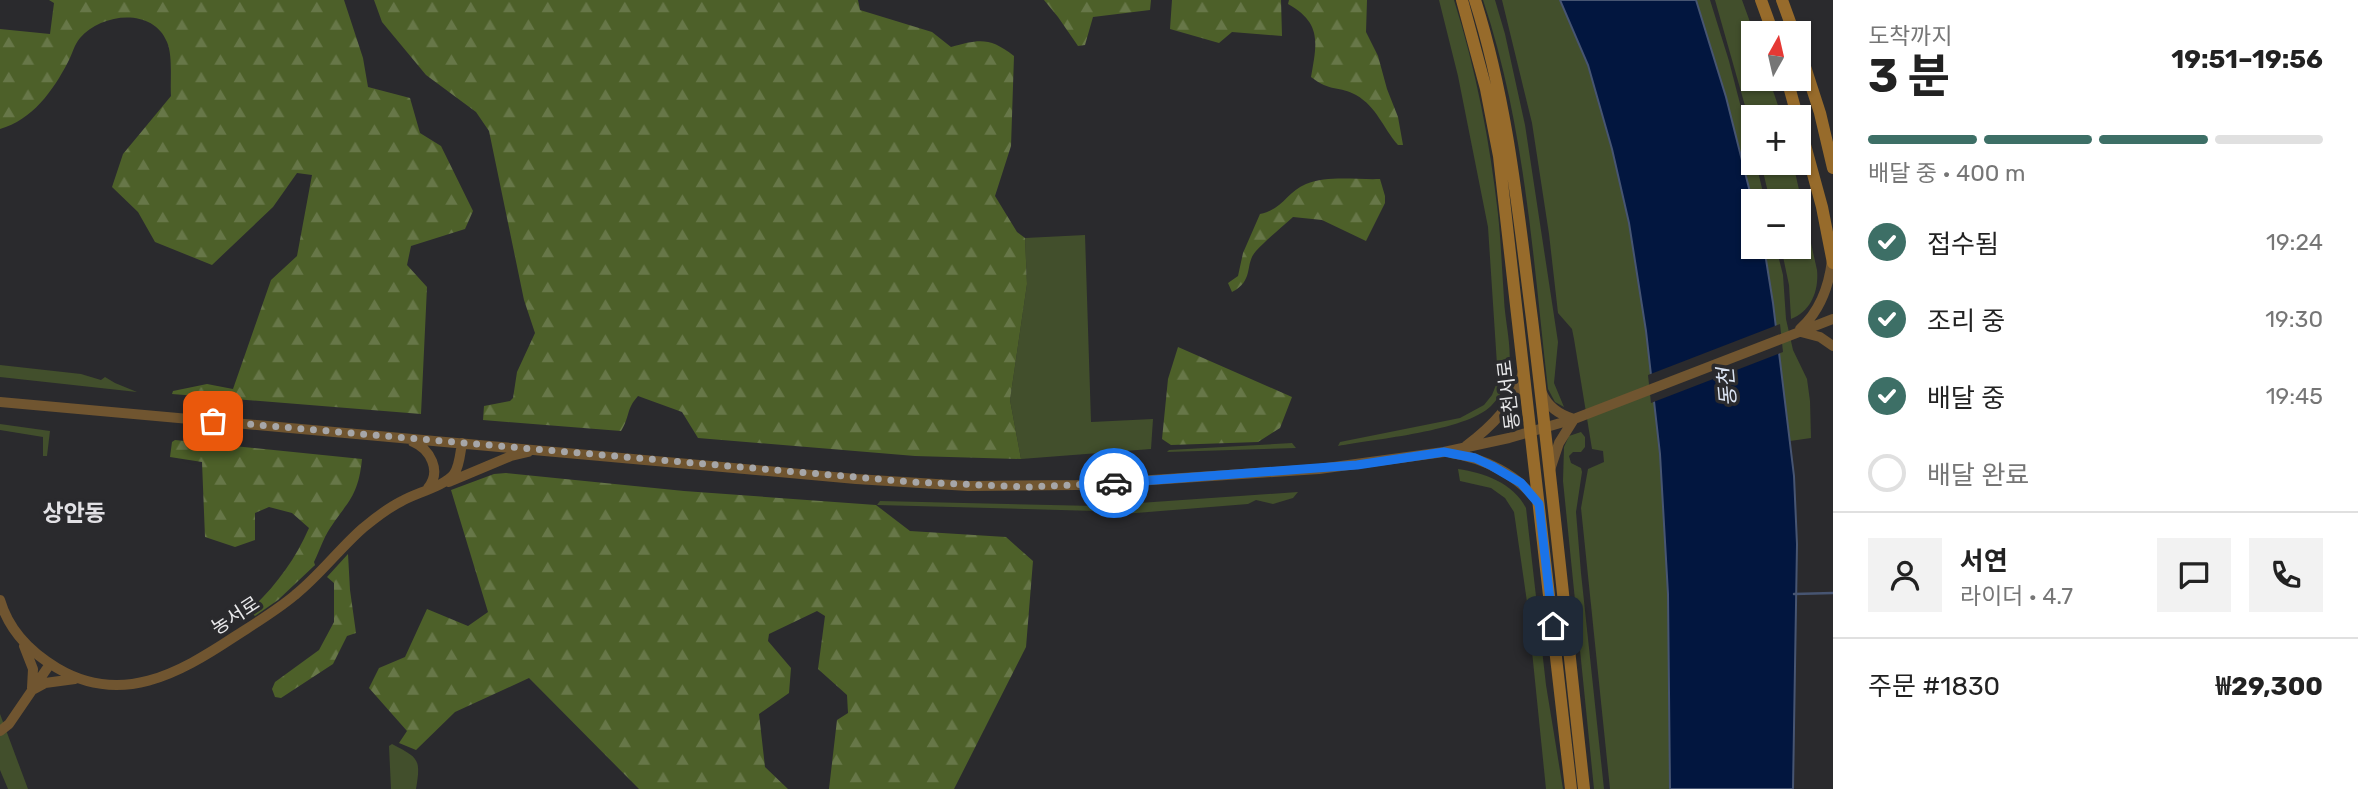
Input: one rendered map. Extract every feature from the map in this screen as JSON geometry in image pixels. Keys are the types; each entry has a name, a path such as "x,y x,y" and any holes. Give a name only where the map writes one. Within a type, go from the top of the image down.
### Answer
{"main road":[{"name":"동천서로","path":"1462,0 1486,89 1499,156 1571,789"},
{"name":"동천서로","path":"1475,0 1498,86 1511,157 1541,390 1584,789"},
{"path":"1761,0 1769,21"},
{"path":"1783,0 1790,21"},
{"path":"1811,85 1833,167"},
{"path":"1790,91 1822,208 1833,262"}],"street":[{"path":"1798,331 1812,316 1823,297 1833,262"},
{"path":"0,402 856,479 1027,487 1302,470 1444,452 1532,432 1574,419 1833,319"},
{"path":"1798,331 1821,337 1833,346"},
{"path":"1463,448 1494,423 1504,411 1520,384 1524,366"},
{"path":"1541,390 1545,401 1555,410 1574,419"},
{"path":"1550,472 1559,443 1574,419"},
{"path":"401,438 421,445 432,461 434,477 426,490"},
{"name":"농서로","path":"0,600 7,619 21,640 50,664 83,680 106,684 143,683 160,679 187,667 271,613 296,594 373,519 455,473 462,443"},
{"path":"426,490 511,456 550,451"},
{"path":"1444,452 1461,454 1492,466 1521,483 1539,504"},
{"path":"21,640 33,669 31,691"},
{"path":"2,729 50,664"},
{"path":"31,691 45,683 83,680"}],"green space":[{"path":"49,0 344,0 363,58 368,87 410,98 420,133 441,146 473,211 465,229 411,246 407,265 427,287 421,414 172,394 173,391 207,384 233,389 271,280 297,256 312,175 297,173 273,207 212,265 155,242 138,212 112,187 123,154 171,96 169,48 160,31 150,23 139,19 113,19 89,30 78,41 62,73 40,103 22,119 0,129 0,29 50,34 54,3"},
{"path":"374,0 858,0 860,10 932,32 951,47 984,41 1006,50 1014,56 1011,146 995,196 1017,232 1025,238 1027,284 1010,400 1021,459 915,456 698,438 682,412 638,396 621,431 483,420 484,406 513,398 517,372 535,333 524,300 489,131 476,112 426,75 382,22"},
{"path":"1044,0 1151,0 1150,10 1093,17 1085,45 1078,46"},
{"path":"1172,0 1281,0 1282,36 1232,32 1219,43 1170,29"},
{"path":"1289,0 1367,0 1366,32 1378,56 1398,117 1403,145 1398,145 1375,112 1363,100 1311,77 1315,54 1312,26 1299,11 1288,4"},
{"path":"1439,0 1454,0 1469,53 1486,133 1499,225 1510,351 1508,374 1498,398 1479,415 1441,428 1338,446 1340,442 1460,418 1484,405 1498,380 1488,227 1458,76"},
{"path":"1483,0 1495,0 1525,125 1558,342 1554,383 1564,407 1555,402 1548,389 1518,144 1509,95"},
{"path":"1502,0 1560,0 1588,65 1612,149 1629,223 1646,331 1660,454 1668,594 1670,789 1610,789 1581,508 1588,469 1604,462 1603,451 1592,449 1572,329 1558,313 1532,123"},
{"path":"1696,0 1710,0 1729,61 1741,108 1741,156"},
{"path":"1715,0 1742,0 1750,21 1741,21 1741,91 1773,91 1778,105 1745,105"},
{"path":"1746,175 1759,175 1762,189 1749,189"},
{"path":"1764,175 1796,175 1799,189 1767,189"},
{"path":"1380,179 1385,203 1366,241 1322,220 1293,217 1256,251 1250,261 1247,277 1232,292 1228,283 1238,276 1243,253 1260,214 1274,209 1299,187 1315,181"},
{"path":"1085,235 1091,422 1153,419 1151,449 1021,459 1010,400 1027,284 1025,238"},
{"path":"1811,243 1817,270 1815,293 1809,306 1791,319 1789,285 1784,259 1811,259"},
{"path":"1766,259 1779,259 1783,275 1786,319 1793,350 1807,379 1811,438 1790,441"},
{"path":"1178,347 1292,397 1280,428 1258,442 1171,445 1162,439 1168,379"},
{"path":"0,365 81,374 101,380 105,377 137,392 0,377"},
{"path":"0,424 50,431 47,456 43,456 43,437 0,430"},
{"path":"1581,432 1585,437 1585,447 1581,452 1573,452 1569,456 1571,463 1581,468 1582,472 1576,512 1604,789 1594,789 1563,481 1564,447 1569,436"},
{"path":"175,440 362,459 357,485 325,537 315,565 278,600 255,616 249,611 284,572 309,528 292,513 269,507 255,513 255,540 235,547 205,537 202,462 170,457 172,442"},
{"path":"1292,443 1296,448 1167,452 1169,450"},
{"path":"1458,469 1478,473 1506,486 1526,508 1546,685 1563,789 1546,789 1527,602 1514,512 1505,498 1491,488 1460,481"},
{"path":"494,474 684,491 876,505 910,531 1006,537 1033,561 1026,647 954,789 829,789 837,720 848,713 847,695 818,669 825,616 817,611 769,634 768,641 791,668 789,693 759,714 765,767 788,789 639,789 529,678 455,712 416,750 399,743 407,731 369,688 379,668 405,657 427,609 468,626 488,612 451,490"},
{"path":"1298,492 1293,498 1273,504 1256,500 1248,504 1111,515 1096,511 877,505 880,501 1096,506"},
{"path":"348,554 356,633 347,636 333,664 281,698 275,697 272,689 275,682 319,650 334,622 334,583 327,577"},
{"path":"0,714 28,789 8,789 0,770"},
{"path":"392,744 416,760 416,789 391,789 389,746"}],"water":[{"name":"동천","path":"1560,0 1696,0 1726,97 1741,156 1741,175 1746,175 1749,189 1741,189 1741,259 1766,259 1773,303 1794,476 1797,544 1793,789 1670,789 1668,594 1660,454 1646,331 1629,223 1612,149 1588,65"}],"pier":[{"path":"1780,324 1783,352 1651,403 1648,375"}],"waterway":[{"path":"1794,594 1833,593"}],"way so far":[{"path":"213,421 856,479 1027,487 1114,483"}],"district":[{"name":"상안동","path":"74,513"}],"route":[{"path":"1114,483 1357,465 1444,452 1475,458 1521,483 1539,504 1553,626"}]}
